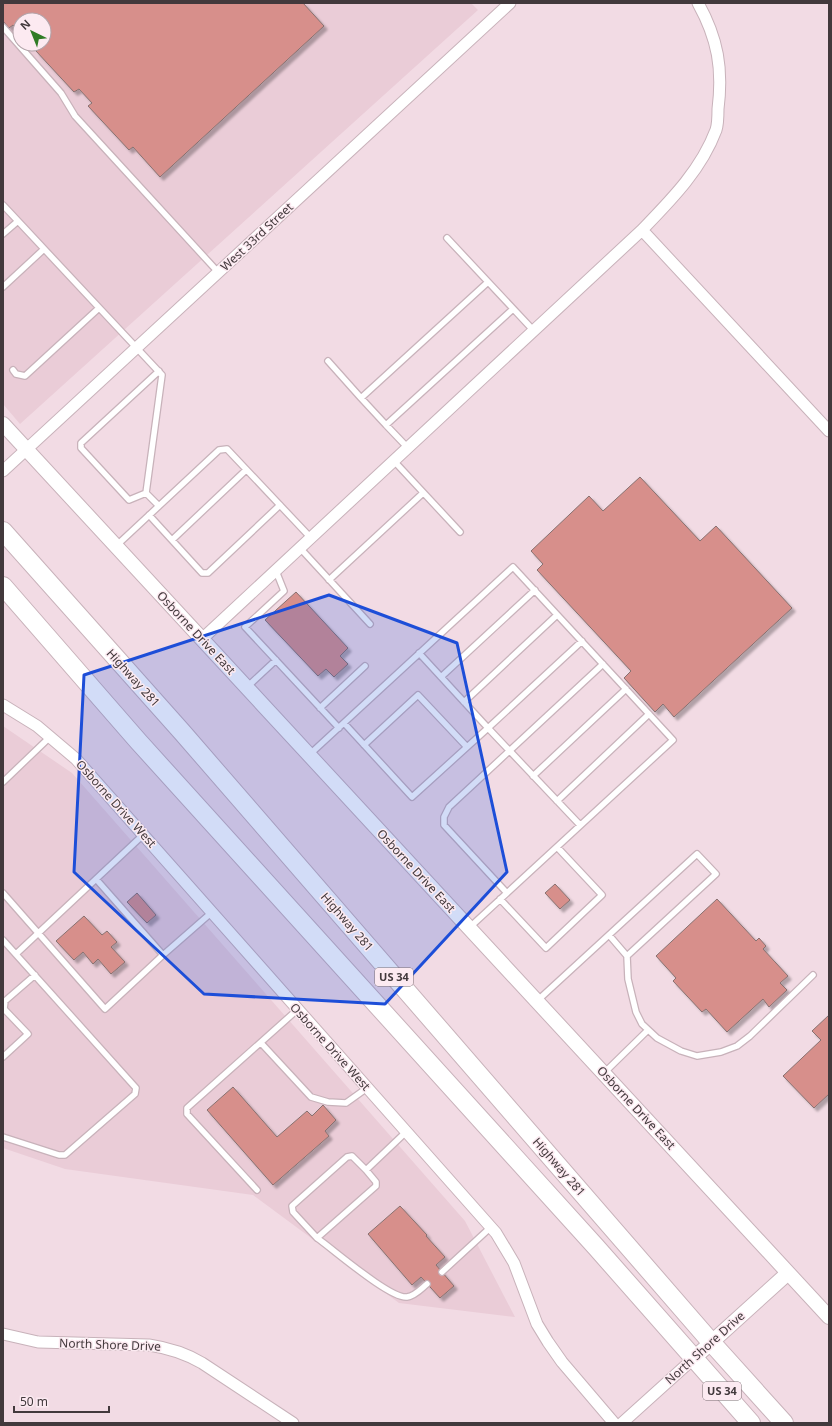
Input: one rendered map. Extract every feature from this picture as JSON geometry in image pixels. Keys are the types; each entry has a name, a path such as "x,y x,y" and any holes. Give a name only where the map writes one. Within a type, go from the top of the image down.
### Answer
{"highway":[{"name":"Highway 281","path":"3,531 188,738 711,1342 784,1423"},
{"name":"US 34","path":"3,586 138,741 596,1247 693,1359 751,1423"}],"street":[{"name":"West 33rd Street","path":"3,471 510,3"},
{"path":"202,639 642,230 678,193 699,163 716,129 721,82 716,46 698,3"},
{"path":"642,230 829,431"},
{"name":"Osborne Drive East","path":"3,424 829,1317"},
{"name":"Osborne Drive West","path":"3,705 37,726 76,759 491,1227 507,1249 514,1263 537,1324 548,1342 562,1362 614,1423"},
{"name":"North Shore Drive","path":"622,1423 788,1273"},
{"name":"North Shore Drive","path":"3,1334 38,1342 149,1345 167,1347 202,1364 293,1423"}],"lane":[{"path":"3,27 61,92 75,116 218,272"},
{"path":"3,205 162,375 146,492"},
{"path":"3,234 18,221"},
{"path":"447,238 534,331"},
{"path":"3,287 44,249"},
{"path":"361,398 488,282"},
{"path":"13,370 16,374 25,376 99,308"},
{"path":"386,425 513,308"},
{"path":"328,361 408,448"},
{"path":"146,492 129,500 81,448 81,443 158,371"},
{"path":"116,546 219,450 227,450 311,538"},
{"path":"394,461 460,532"},
{"path":"172,540 246,470"},
{"path":"146,492 159,506"},
{"path":"330,580 423,493"},
{"path":"148,516 202,573 208,573 280,505"},
{"path":"300,548 370,624"},
{"path":"309,755 513,566 650,714 673,740 469,928"},
{"path":"276,571 284,591 245,627 338,728"},
{"path":"441,677 535,590"},
{"path":"464,702 557,615"},
{"path":"344,723 412,797 582,641"},
{"path":"419,653 580,825"},
{"path":"246,687 276,660"},
{"path":"507,893 444,825 444,817 449,807 603,664"},
{"path":"320,708 365,666"},
{"path":"533,776 626,689"},
{"path":"364,745 418,695 467,747"},
{"path":"557,800 650,714"},
{"path":"3,782 50,737"},
{"path":"16,954 143,835"},
{"path":"500,899 546,948 602,895 557,847"},
{"path":"537,1001 697,854 716,874 627,956"},
{"path":"96,879 163,955"},
{"path":"3,893 105,1009 211,913"},
{"path":"609,935 627,956 628,979 636,1012 642,1024 657,1038 681,1051 697,1056 721,1052 737,1046 750,1036 813,974"},
{"path":"3,940 136,1088 135,1094 65,1155 59,1156 3,1138"},
{"path":"3,1057 28,1034 4,1008 5,1001 35,975"},
{"path":"257,1190 187,1114 186,1108 298,1010"},
{"path":"604,1073 648,1030"},
{"path":"261,1043 311,1096 328,1102 346,1103 367,1088"},
{"path":"366,1170 406,1132"},
{"path":"317,1238 376,1186 376,1182 352,1156 347,1156 292,1206 293,1212 317,1238 363,1273 399,1297 407,1297 415,1294 427,1284"},
{"path":"442,1272 491,1227"}],"highlighted area":[{"path":"329,595 457,643 507,872 385,1004 204,994 74,872 84,675"}],"shaded area":[{"path":"3,3 471,3 478,10 20,424 3,404"},
{"path":"3,726 72,773 465,1221 515,1317 399,1303 253,1195 65,1169 3,1148"}],"building":[{"path":"3,3 303,3 324,26 160,177 133,147 129,150 88,106 92,103 79,89 74,92 37,52 52,52 52,12 12,12 12,26 9,28 3,21"},
{"path":"640,477 700,541 716,526 792,608 674,717 663,704 655,712 624,678 631,671 537,570 543,564 531,551 589,496 603,511"},
{"path":"296,592 348,648 340,656 348,664 334,677 326,669 318,676 265,620"},
{"path":"555,884 570,900 560,909 545,893"},
{"path":"137,893 156,915 147,923 127,902"},
{"path":"717,899 756,941 759,938 766,946 763,949 788,976 780,983 787,990 769,1007 763,999 727,1032 706,1009 702,1012 673,981 676,978 656,956"},
{"path":"84,916 102,935 107,931 117,942 111,947 125,962 111,974 98,959 93,964 83,952 74,960 56,941"},
{"path":"829,1015 829,1094 814,1108 783,1076 821,1040 812,1031"},
{"path":"233,1087 277,1137 307,1111 312,1116 323,1105 336,1120 325,1131 329,1136 273,1185 207,1110"},
{"path":"400,1206 445,1257 436,1265 454,1286 440,1298 421,1277 412,1285 368,1234"}]}
